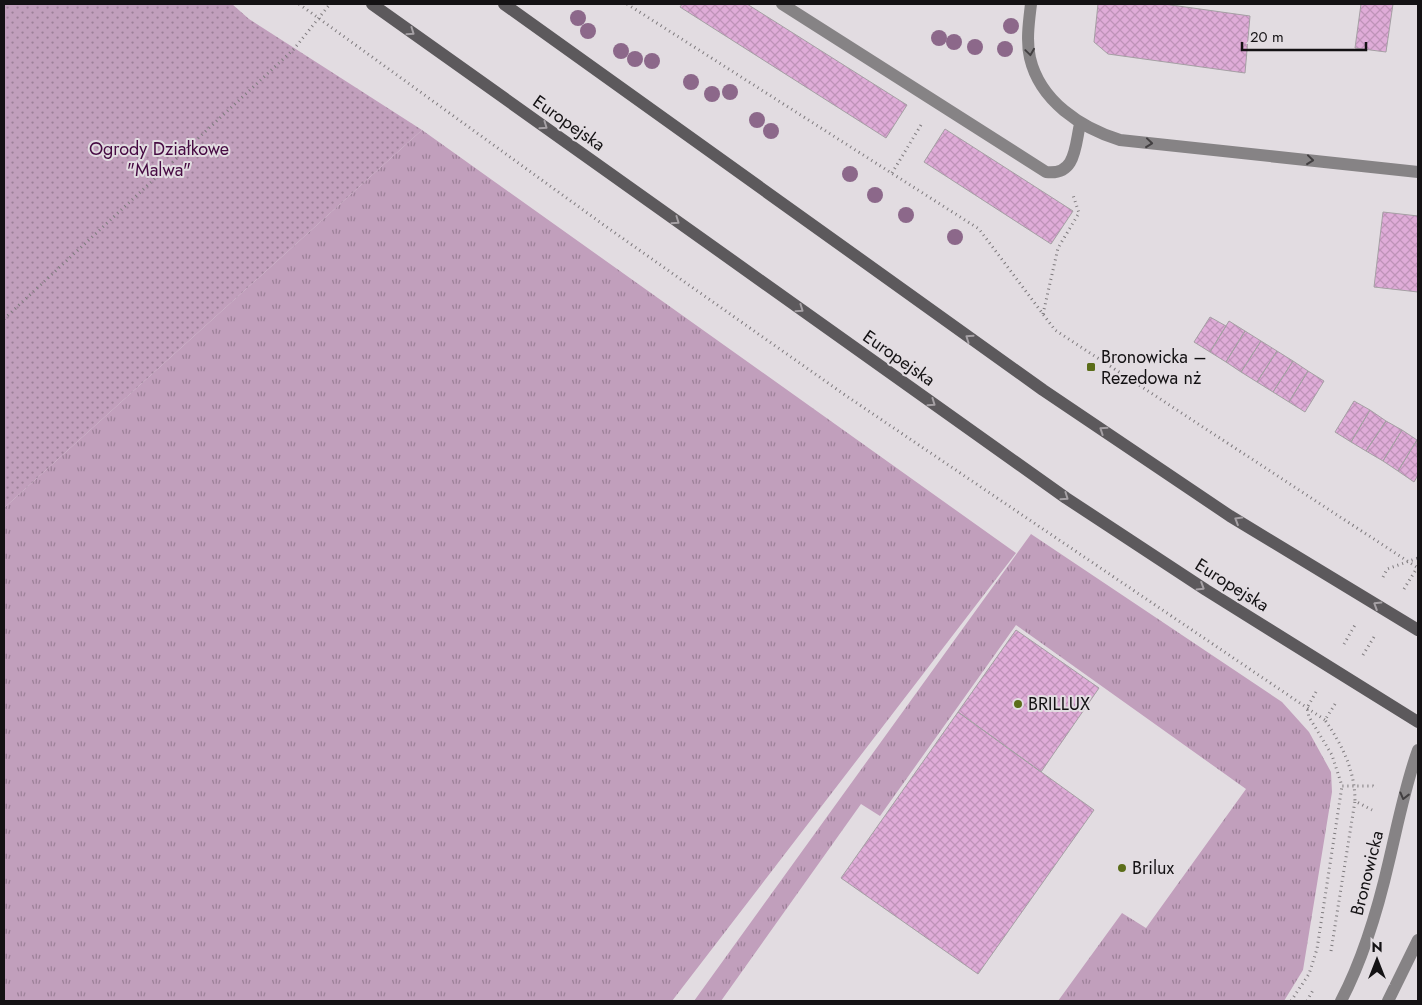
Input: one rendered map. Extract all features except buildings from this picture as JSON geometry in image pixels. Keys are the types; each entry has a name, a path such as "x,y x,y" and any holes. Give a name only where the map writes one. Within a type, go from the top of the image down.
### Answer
{"main road":[{"name":"Europejska","path":"372,4 1074,503 1198,585 1418,722"},
{"path":"504,4 1043,390 1230,516 1418,630"}],"street":[{"path":"1030,4 1028,40 1030,58 1038,81 1048,95 1080,124 1101,134 1120,140 1418,172"},
{"path":"787,5 1046,172 1056,173 1064,170 1070,162 1080,124"},
{"name":"Bronowicka","path":"1341,1001 1358,965 1378,907 1403,802 1418,750"},
{"path":"1388,1001 1418,940"}],"path":[{"path":"299,4 608,228 845,395 1325,720"},
{"path":"4,319 294,49 330,4"},
{"path":"627,4 979,229 1054,330 1418,568"},
{"path":"892,173 935,101"},
{"path":"1043,314 1058,248 1079,212 1064,170"},
{"path":"1291,1001 1309,974 1317,949 1342,786 1332,754 1309,717 1307,708"},
{"path":"1342,786 1373,786 1403,802"},
{"path":"1330,953 1355,801"},
{"path":"1307,1001 1316,986"}],"green space":[{"name":"Ogrody Działkowe \"Malwa\"","path":"4,4 232,4 249,19 422,130 4,508"},
{"path":"422,130 1016,553 672,1001 4,1001 4,508"},
{"path":"1031,534 1282,702 1309,732 1331,772 1332,792 1303,970 1284,1001 1058,1001 1122,913 1146,928 1246,789 1016,625 880,816 861,804 721,1001 694,1001"}],"place":[{"name":"Bronowicka – Rezedowa nż","path":"1091,367"},
{"name":"BRILLUX","path":"1018,704"},
{"name":"Brilux","path":"1122,868"}]}
